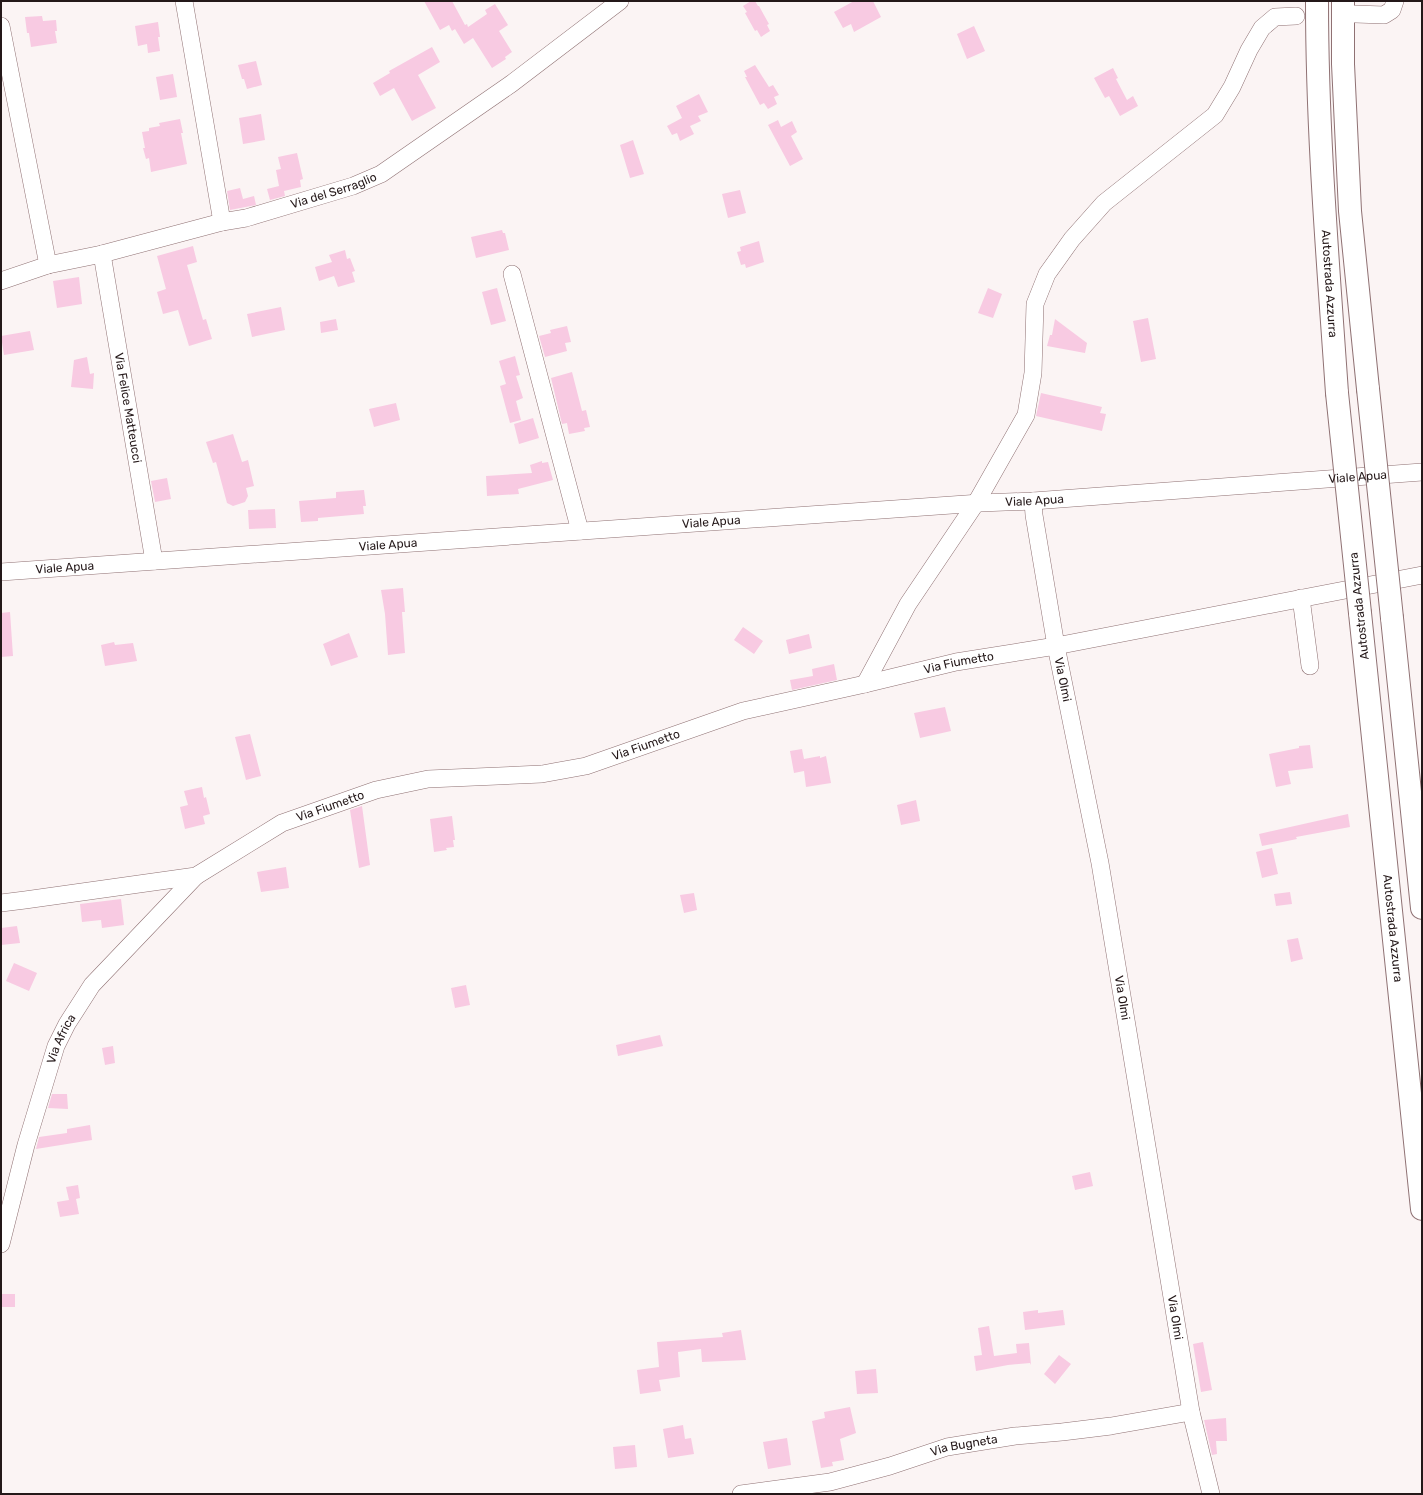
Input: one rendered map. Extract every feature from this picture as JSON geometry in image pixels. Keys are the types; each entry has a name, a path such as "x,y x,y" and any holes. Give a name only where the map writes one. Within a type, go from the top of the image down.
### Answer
{"highway":[{"name":"Autostrada Azzurra","path":"1317,1 1317,58 1324,197 1337,393 1422,1209"},
{"path":"1349,7 1343,64 1350,210 1422,908"}],"street":[{"path":"184,1 222,222"},
{"name":"Via del Serraglio","path":"1,281 48,266 102,254 222,222 246,218 353,186 381,174 511,84 620,1"},
{"path":"1349,7 1384,15 1392,10 1395,1"},
{"path":"865,684 908,604 976,503 1026,415 1033,373 1035,304 1047,274 1072,239 1104,203 1215,115 1232,87 1249,50 1262,28 1276,17 1296,16"},
{"path":"1,26 48,266"},
{"name":"Via Felice Matteucci","path":"102,254 154,561"},
{"path":"512,274 580,531"},
{"name":"Viale Apua","path":"1,572 976,503 1033,501 1422,472"},
{"name":"Via Olmi","path":"1033,501 1034,515 1056,646 1100,863 1191,1412 1211,1494"},
{"name":"Via Fiumetto","path":"1,903 196,876 282,823 376,790 428,779 542,774 586,766 743,711 956,662 1056,646 1422,575"},
{"path":"1301,598 1310,666"},
{"name":"Via Africa","path":"1,1244 26,1145 56,1046 66,1024 92,985 196,876"},
{"name":"Via Bugneta","path":"741,1494 830,1482 890,1466 947,1447 1015,1436 1111,1426 1191,1412"}],"building":[{"path":"424,1 452,1 465,25 467,24 468,27 487,14 485,10 495,4 508,25 499,31 512,52 505,57 506,59 492,68 473,38 464,44 455,29 452,31 449,25 440,30"},
{"path":"751,1 755,1 759,6 769,24 767,25 770,31 761,37 757,30 755,31 745,13 747,12 743,6"},
{"path":"854,1 873,1 881,17 854,32 851,24 843,28 834,12"},
{"path":"42,16 43,21 56,20 57,31 55,31 57,43 31,47 25,17"},
{"path":"158,22 160,51 148,53 147,44 138,46 135,26"},
{"path":"974,26 985,51 967,59 957,34"},
{"path":"432,47 440,62 418,75 436,108 412,121 394,88 380,96 373,83 390,73 389,71"},
{"path":"256,61 262,85 247,89 238,65"},
{"path":"755,65 769,87 773,85 779,95 774,97 777,104 768,109 764,103 760,105 745,77 747,77 744,71"},
{"path":"1113,68 1118,78 1116,79 1127,100 1133,96 1138,106 1120,116 1109,96 1105,98 1094,78"},
{"path":"173,74 177,97 160,100 156,77"},
{"path":"699,94 708,112 698,116 701,121 690,126 694,134 680,141 677,133 672,135 667,126 682,118 676,106"},
{"path":"261,114 265,140 243,144 239,118"},
{"path":"180,119 187,164 151,172 149,158 146,159 143,148 145,148 142,132 149,131 149,128 160,126 159,123"},
{"path":"778,120 781,127 792,121 797,132 791,136 803,159 790,166 768,125"},
{"path":"633,140 644,174 630,178 620,145"},
{"path":"297,153 303,179 300,180 301,187 284,191 285,196 270,200 267,189 279,186 276,170 281,169 278,157"},
{"path":"240,188 243,199 254,196 256,205 230,210 227,191"},
{"path":"740,190 746,213 728,218 722,194"},
{"path":"502,230 503,233 505,233 509,250 476,258 471,237"},
{"path":"759,241 764,262 746,268 745,264 741,265 737,252 741,251 740,247"},
{"path":"193,246 197,262 187,265 203,320 206,319 212,339 189,346 178,310 163,314 157,292 166,289 157,256"},
{"path":"345,250 347,259 350,258 355,271 352,272 355,282 338,287 334,276 319,281 315,267 332,262 329,255"},
{"path":"79,277 82,304 57,308 53,281"},
{"path":"497,288 506,321 491,325 482,292"},
{"path":"988,288 1002,294 993,318 978,313"},
{"path":"281,307 285,330 252,337 247,314"},
{"path":"1148,318 1156,359 1141,362 1133,321"},
{"path":"336,319 338,330 321,333 320,322"},
{"path":"1055,319 1087,343 1085,353 1047,346 1050,335 1052,335"},
{"path":"567,326 571,342 565,343 567,351 545,357 539,336 551,333 550,330"},
{"path":"30,331 34,350 4,355 1,336"},
{"path":"515,356 520,375 516,376 523,398 516,401 521,420 510,423 500,386 506,384 499,361"},
{"path":"87,357 90,374 94,373 93,389 71,387 74,360"},
{"path":"572,372 582,411 586,410 590,427 584,428 585,431 569,434 567,423 562,424 551,378"},
{"path":"1041,393 1102,407 1100,413 1106,414 1102,431 1036,416"},
{"path":"396,403 400,420 374,427 369,409"},
{"path":"533,418 539,438 519,444 514,424"},
{"path":"233,434 242,462 248,460 254,486 246,488 248,496 245,502 233,506 227,503 216,462 213,463 206,442"},
{"path":"542,461 542,463 548,462 553,480 518,489 519,494 487,496 486,476 532,473 530,465"},
{"path":"167,478 171,499 155,502 151,481"},
{"path":"364,490 366,506 363,506 364,514 318,518 318,521 301,522 299,501 336,498 336,492"},
{"path":"275,509 276,528 249,529 248,510"},
{"path":"403,588 405,612 402,612 405,653 388,655 385,614 381,590"},
{"path":"10,612 13,656 1,657 1,613"},
{"path":"743,627 763,641 754,654 734,640"},
{"path":"349,633 358,657 331,666 323,644"},
{"path":"809,634 812,648 789,654 786,640"},
{"path":"114,642 115,645 133,643 137,661 105,666 101,645"},
{"path":"834,664 837,680 792,690 790,680 813,676 812,669"},
{"path":"945,707 951,731 920,738 914,713"},
{"path":"250,734 261,776 246,780 235,737"},
{"path":"1310,745 1313,768 1288,771 1291,784 1276,787 1269,754 1299,748 1299,746"},
{"path":"802,749 804,759 826,756 831,783 806,787 804,771 794,773 790,751"},
{"path":"202,787 204,798 206,797 210,814 203,816 205,824 185,829 180,807 188,805 184,791"},
{"path":"916,800 920,821 901,825 897,805"},
{"path":"362,806 370,865 359,868 350,810"},
{"path":"1348,814 1350,827 1296,837 1297,839 1262,846 1259,834"},
{"path":"452,816 455,840 453,840 454,847 446,848 447,850 434,852 430,819"},
{"path":"1272,848 1278,874 1262,878 1256,852"},
{"path":"286,867 289,888 261,892 257,872"},
{"path":"1290,892 1292,904 1276,906 1274,894"},
{"path":"694,893 697,910 684,913 680,895"},
{"path":"121,899 124,925 102,928 101,920 82,922 80,904"},
{"path":"17,926 20,943 1,945 1,928"},
{"path":"1298,938 1303,959 1291,962 1287,940"},
{"path":"14,963 37,973 29,991 6,981"},
{"path":"466,985 470,1005 455,1008 451,988"},
{"path":"660,1035 663,1046 618,1056 616,1045"},
{"path":"113,1046 115,1063 105,1065 102,1048"},
{"path":"52,1094 67,1094 68,1109 48,1108"},
{"path":"90,1125 92,1140 36,1149 39,1137 67,1133 67,1129"},
{"path":"1090,1172 1093,1186 1075,1190 1072,1176"},
{"path":"78,1185 80,1198 76,1199 79,1214 60,1217 57,1202 69,1200 66,1187"},
{"path":"1,1294 15,1294 15,1307 1,1307"},
{"path":"1038,1310 1038,1313 1063,1310 1065,1325 1025,1330 1023,1312"},
{"path":"989,1326 994,1356 1017,1353 1016,1344 1029,1343 1031,1365 1030,1363 1008,1365 976,1371 974,1356 982,1355 978,1328"},
{"path":"741,1330 746,1360 702,1362 701,1349 678,1352 680,1377 659,1380 661,1391 640,1394 637,1370 659,1367 657,1342 723,1337 722,1333"},
{"path":"1203,1342 1212,1390 1201,1392 1193,1344"},
{"path":"1059,1355 1071,1364 1055,1384 1044,1374"},
{"path":"876,1369 878,1393 857,1394 855,1371"},
{"path":"850,1407 856,1433 840,1439 844,1460 832,1462 833,1466 821,1468 812,1421 825,1418 824,1412"},
{"path":"1226,1418 1227,1441 1216,1441 1217,1454 1212,1455 1204,1420"},
{"path":"683,1425 685,1439 691,1438 694,1454 668,1458 663,1429"},
{"path":"787,1438 791,1465 768,1469 763,1442"},
{"path":"635,1445 637,1467 615,1469 613,1447"}]}
